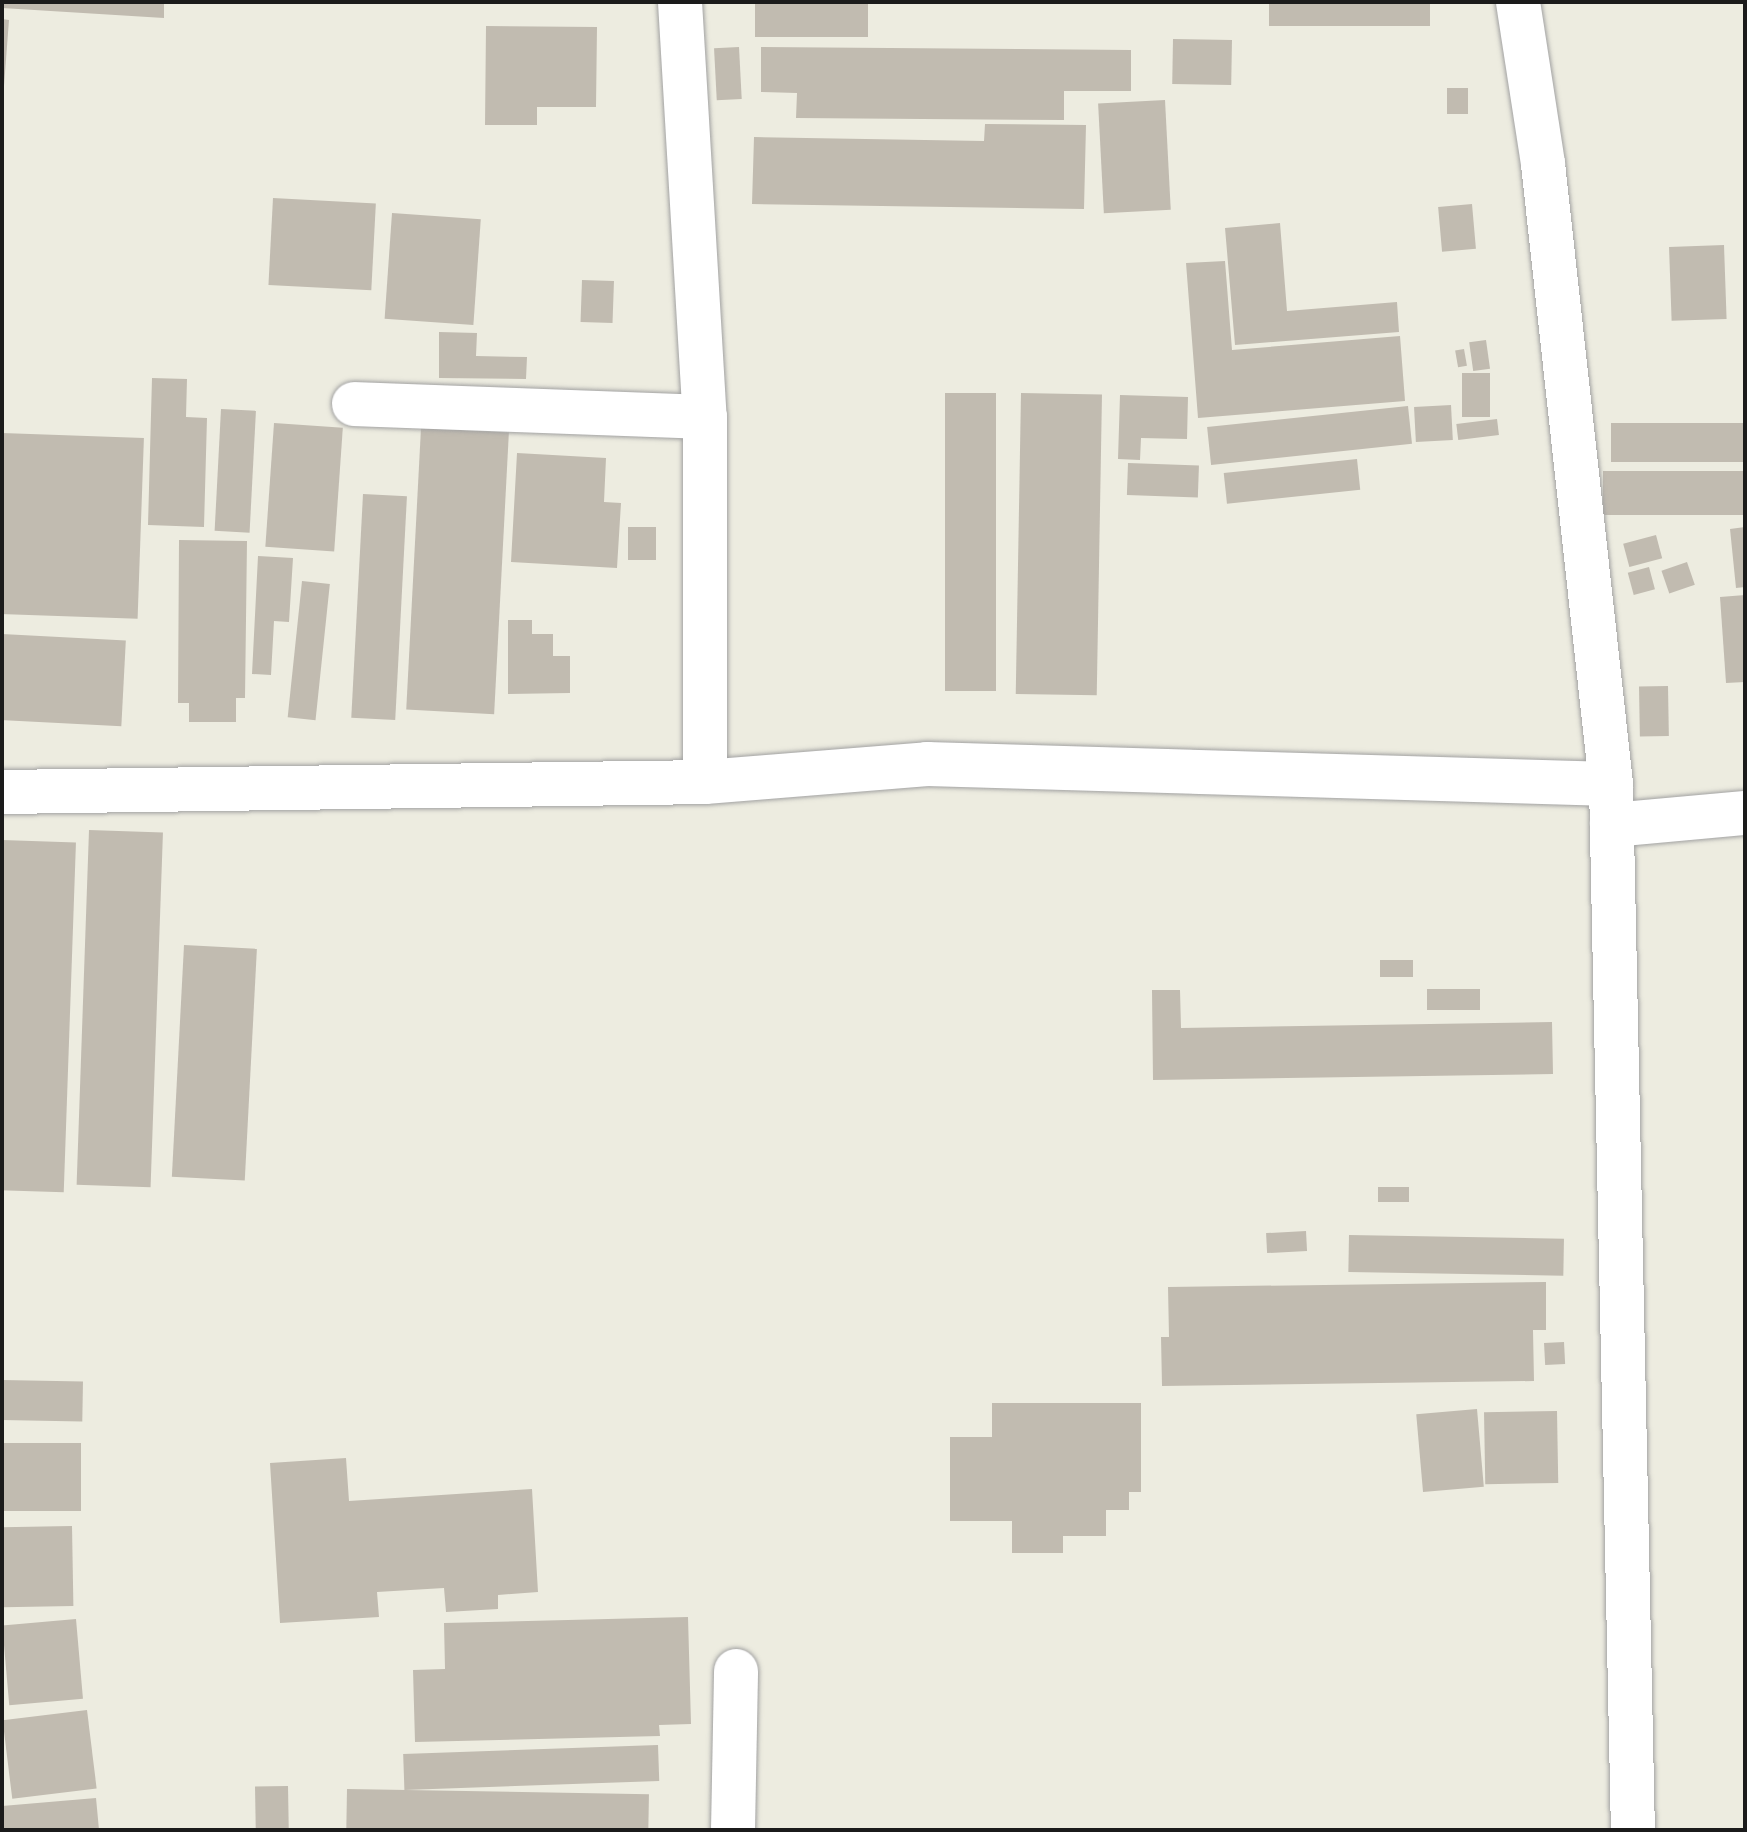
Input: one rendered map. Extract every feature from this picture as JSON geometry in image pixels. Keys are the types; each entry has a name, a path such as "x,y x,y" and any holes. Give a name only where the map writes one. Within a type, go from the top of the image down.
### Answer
{"street":[{"path":"680,2 705,417 705,782"},
{"path":"1518,2 1543,164 1612,805 1633,1830"},
{"path":"354,404 705,417"},
{"path":"2,792 705,782 927,764 1745,813"},
{"path":"733,1830 736,1671"}],"building":[{"path":"2,2 164,2 164,18 2,8"},
{"path":"755,2 868,2 868,37 755,37"},
{"path":"1269,2 1430,2 1430,26 1269,26"},
{"path":"2,19 9,20 4,86 2,86"},
{"path":"486,26 597,27 596,107 537,107 537,125 485,125"},
{"path":"1173,39 1232,40 1231,85 1172,84"},
{"path":"739,47 742,99 717,100 714,48"},
{"path":"761,47 1131,50 1131,91 1064,91 1064,120 796,118 797,93 761,92"},
{"path":"1447,88 1468,88 1468,114 1447,114"},
{"path":"1165,100 1171,210 1104,213 1098,104"},
{"path":"985,124 1086,125 1084,209 752,204 754,137 984,141"},
{"path":"273,198 376,203 371,290 268,285"},
{"path":"1472,204 1476,249 1442,252 1438,207"},
{"path":"392,213 481,219 473,325 385,319"},
{"path":"1280,223 1287,311 1397,302 1399,332 1235,345 1225,228"},
{"path":"1724,245 1727,319 1672,321 1669,247"},
{"path":"1225,261 1232,350 1400,336 1405,401 1198,418 1186,263"},
{"path":"582,280 614,281 613,323 581,322"},
{"path":"439,332 477,333 476,356 527,357 526,379 439,378"},
{"path":"1486,340 1490,369 1473,371 1469,342"},
{"path":"1464,349 1467,366 1458,367 1455,351"},
{"path":"1462,373 1490,373 1490,417 1462,417"},
{"path":"152,378 187,379 186,417 207,418 204,527 148,525"},
{"path":"945,393 996,393 996,691 945,691"},
{"path":"1021,393 1102,394 1097,695 1016,694"},
{"path":"1120,395 1188,397 1187,439 1141,438 1140,460 1118,459"},
{"path":"1451,405 1453,440 1416,442 1414,407"},
{"path":"1408,406 1412,444 1211,465 1207,427"},
{"path":"221,409 256,411 250,533 215,531"},
{"path":"1497,419 1499,435 1458,440 1456,424"},
{"path":"274,423 343,428 334,552 265,547"},
{"path":"1611,423 1745,423 1745,462 1611,462"},
{"path":"421,428 509,433 494,714 406,710"},
{"path":"2,433 144,438 138,619 2,614"},
{"path":"517,453 606,458 604,502 621,503 617,568 511,562"},
{"path":"1357,459 1360,490 1227,504 1224,473"},
{"path":"1128,463 1199,465 1198,497 1127,495"},
{"path":"1603,471 1745,471 1745,515 1603,515"},
{"path":"363,494 407,496 395,720 351,718"},
{"path":"628,527 656,527 656,560 628,560"},
{"path":"1745,527 1745,587 1736,588 1730,529"},
{"path":"1656,535 1662,558 1629,567 1623,544"},
{"path":"179,540 247,541 245,698 236,698 236,722 189,722 189,703 178,703"},
{"path":"258,556 293,558 289,622 274,621 271,675 252,674"},
{"path":"1687,562 1695,585 1669,593 1661,571"},
{"path":"1649,567 1655,589 1634,595 1628,573"},
{"path":"302,581 330,584 316,720 288,717"},
{"path":"1745,595 1745,682 1726,683 1720,597"},
{"path":"508,620 532,620 532,634 553,634 553,656 570,656 570,693 508,694"},
{"path":"2,634 126,640 121,726 2,720"},
{"path":"1668,686 1669,736 1640,736 1639,687"},
{"path":"89,830 163,833 151,1187 77,1185"},
{"path":"2,840 76,843 64,1192 2,1190"},
{"path":"184,945 257,949 245,1181 172,1177"},
{"path":"1380,960 1413,960 1413,977 1380,977"},
{"path":"1427,989 1480,989 1480,1010 1427,1010"},
{"path":"1152,990 1180,990 1181,1028 1552,1022 1553,1074 1153,1080"},
{"path":"1378,1187 1409,1187 1409,1202 1378,1202"},
{"path":"1306,1231 1307,1251 1267,1253 1266,1233"},
{"path":"1349,1235 1564,1239 1563,1276 1348,1272"},
{"path":"1546,1282 1546,1330 1533,1330 1534,1381 1162,1386 1161,1337 1169,1337 1168,1287"},
{"path":"1564,1342 1565,1364 1545,1365 1544,1343"},
{"path":"2,1380 83,1381 82,1421 2,1420"},
{"path":"992,1403 1141,1403 1141,1492 1129,1492 1129,1510 1106,1510 1106,1536 1063,1536 1063,1553 1012,1553 1012,1521 950,1521 950,1437 992,1437"},
{"path":"1477,1409 1484,1487 1423,1492 1416,1414"},
{"path":"1557,1411 1558,1483 1485,1484 1484,1412"},
{"path":"2,1443 81,1443 81,1511 2,1511"},
{"path":"346,1458 349,1501 532,1489 538,1592 498,1595 498,1609 446,1612 444,1588 377,1592 379,1617 280,1623 270,1463"},
{"path":"72,1526 73,1606 3,1607 2,1527"},
{"path":"688,1617 691,1724 659,1725 660,1736 415,1742 413,1670 445,1669 444,1623"},
{"path":"76,1619 83,1699 9,1705 2,1625"},
{"path":"87,1710 97,1788 12,1799 3,1720"},
{"path":"658,1745 659,1781 404,1790 403,1754"},
{"path":"288,1786 289,1830 256,1830 255,1787"},
{"path":"347,1789 649,1794 648,1830 346,1830"},
{"path":"96,1798 99,1830 2,1830 2,1806"}]}
